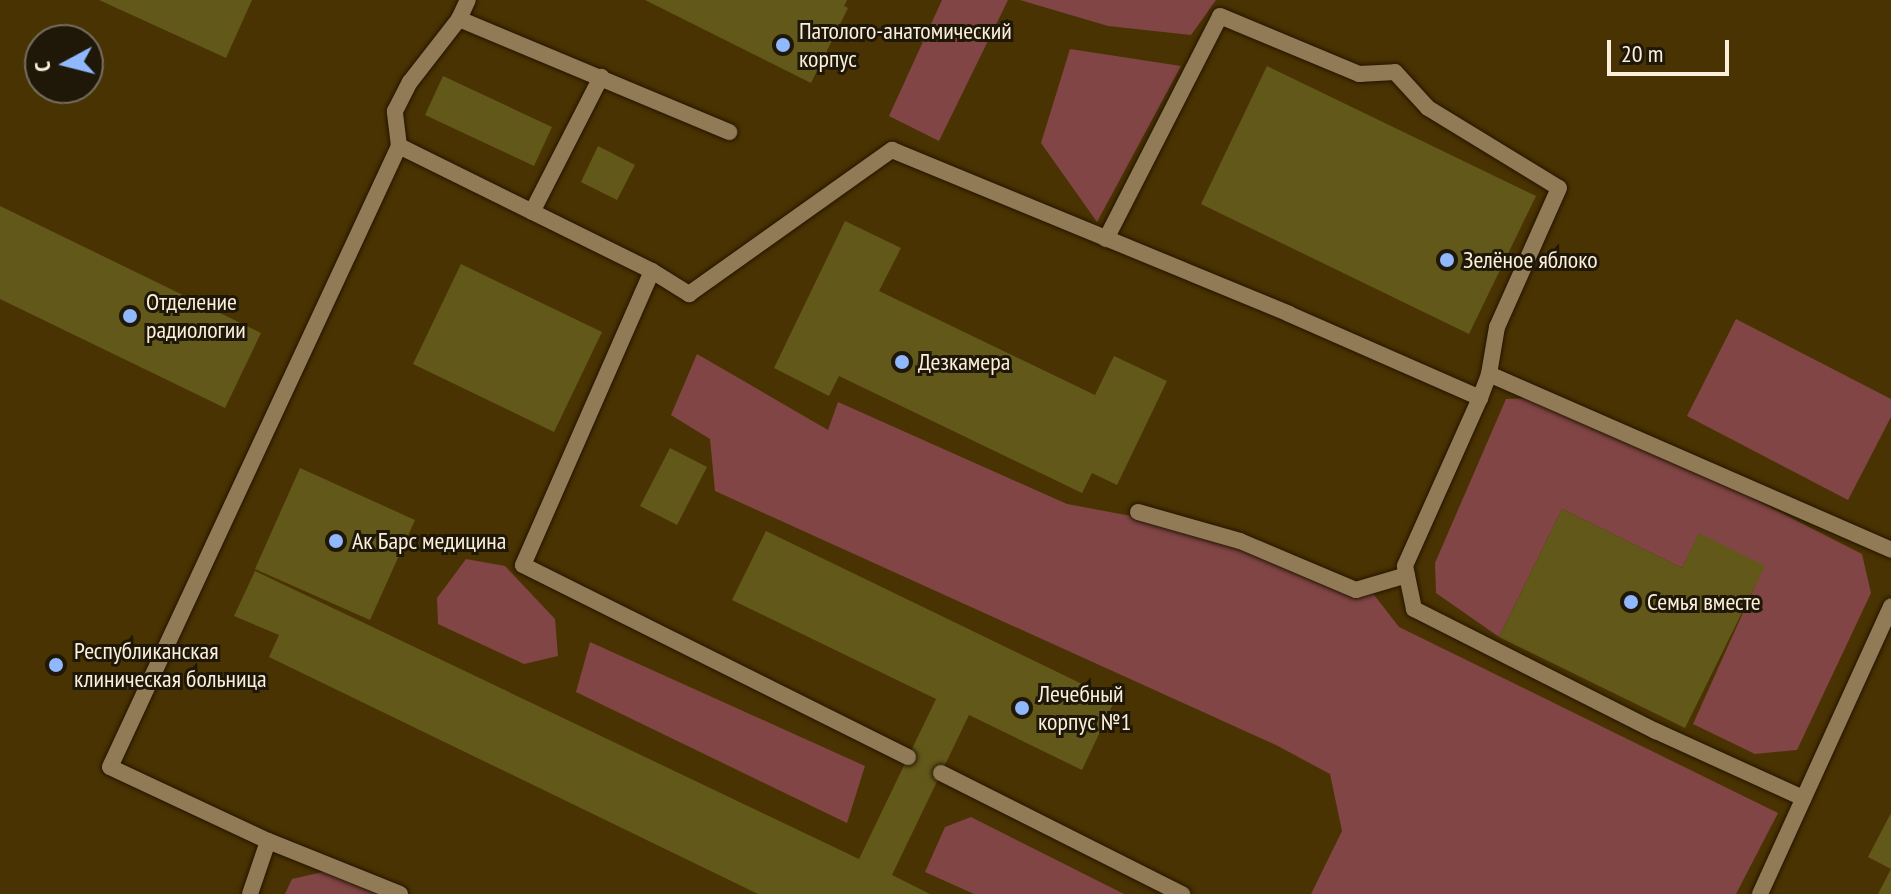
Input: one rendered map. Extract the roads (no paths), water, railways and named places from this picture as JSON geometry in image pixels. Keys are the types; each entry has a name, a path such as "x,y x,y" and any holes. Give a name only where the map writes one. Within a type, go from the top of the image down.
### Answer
{"lane":[{"path":"400,894 268,841 110,767 399,146 395,111 410,82 459,19 468,0"},
{"path":"1106,239 1220,16 1359,74 1395,72 1428,108 1559,188 1497,327 1489,374 1480,398 1405,566 1414,609 1656,731 1803,798"},
{"path":"459,19 729,132"},
{"path":"532,212 601,77"},
{"path":"399,146 652,271 689,294 892,150 1480,398"},
{"path":"652,271 523,565 908,757"},
{"path":"1489,374 1891,550"},
{"path":"1138,512 1240,541 1356,590 1407,575"},
{"path":"1760,894 1891,606"},
{"path":"941,773 1182,894"},
{"path":"250,894 268,841"}],"place":[{"name":"Патолого-анатомический корпус","path":"783,45"},
{"name":"Зелёное яблоко","path":"1447,260"},
{"name":"Отделение радиологии","path":"130,316"},
{"name":"Дезкамера","path":"902,362"},
{"name":"Ак Барс медицина","path":"336,541"},
{"name":"Семья вместе","path":"1631,602"},
{"name":"Республиканская клиническая больница","path":"56,665"},
{"name":"Лечебный корпус №1","path":"1022,708"}]}
